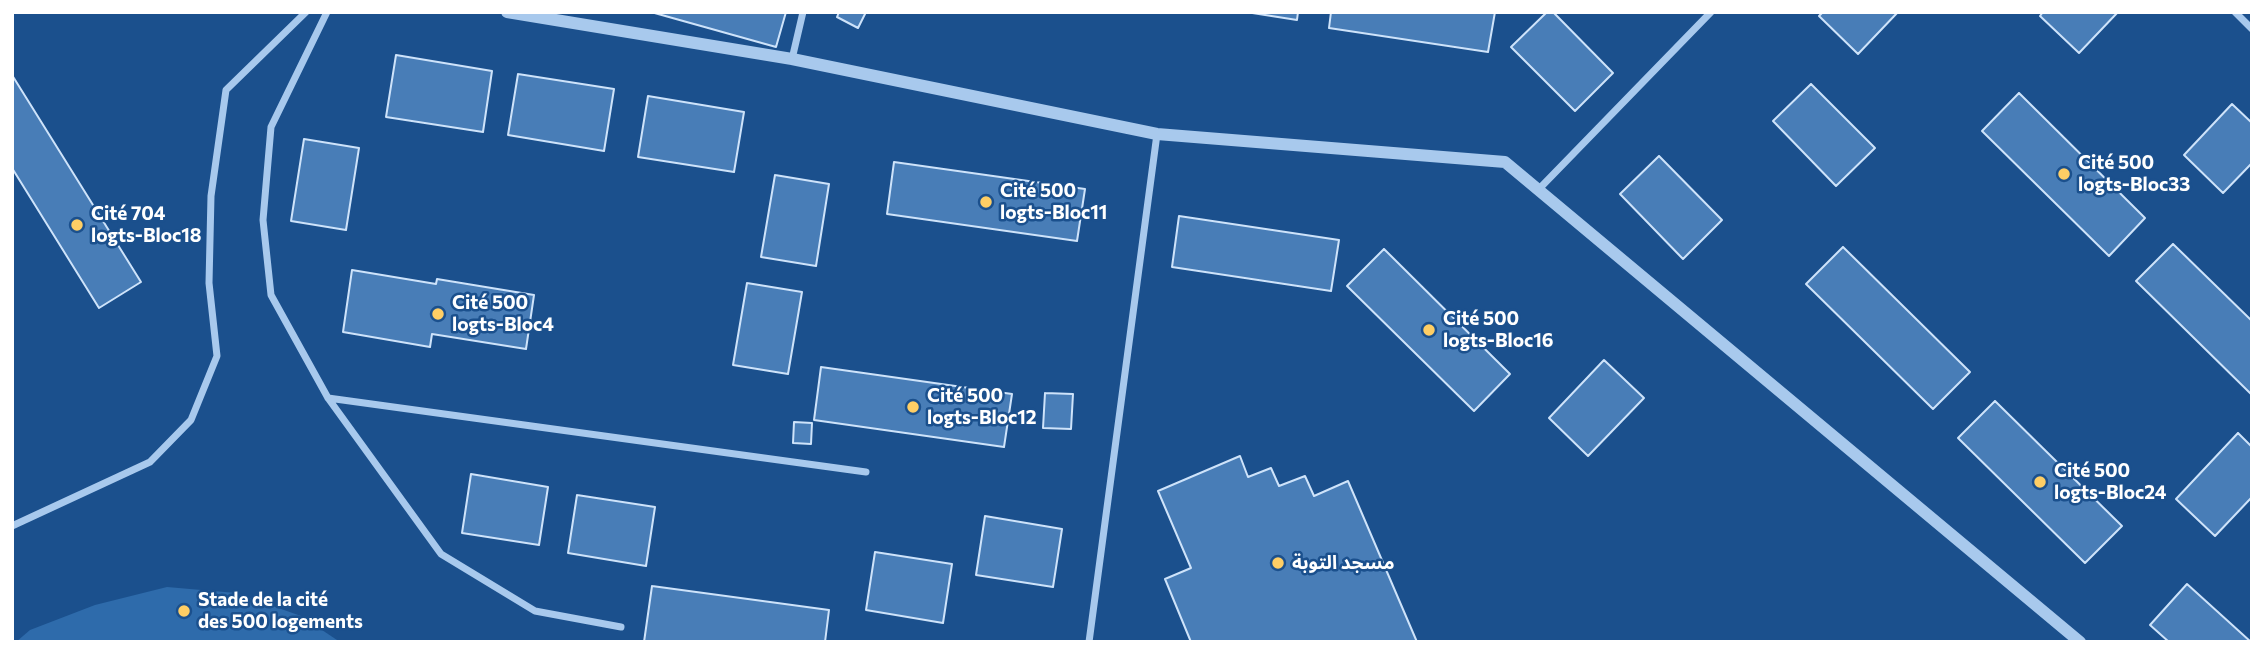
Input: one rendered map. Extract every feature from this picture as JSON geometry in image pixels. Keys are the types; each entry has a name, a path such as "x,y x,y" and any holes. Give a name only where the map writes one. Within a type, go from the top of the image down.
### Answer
{"street":[{"path":"12,526 150,462 191,420 217,356 209,283 211,196 226,90 306,12"},
{"path":"327,12 271,127 263,219 271,295 328,398 441,554 535,611 621,627"},
{"path":"507,12 555,17 792,59 1157,134 1505,162 2080,642"},
{"path":"792,59 803,12"},
{"path":"1539,189 1711,12"},
{"path":"2235,12 2252,29"},
{"path":"1089,642 1157,134"},
{"path":"328,398 866,472"}],"shaded area":[{"name":"Stade de la cité des 500 logements","path":"167,587 236,593 301,616 340,642 16,642 30,630 95,605"}],"building":[{"path":"651,12 786,12 776,47"},
{"path":"839,12 866,12 858,28 837,17"},
{"path":"1246,12 1298,12 1297,20"},
{"path":"1331,12 1495,12 1488,52 1329,28"},
{"path":"1547,12 1553,12 1613,73 1575,111 1511,47"},
{"path":"1823,12 1898,12 1858,54 1819,16"},
{"path":"2043,12 2118,12 2079,53 2040,16"},
{"path":"396,55 492,71 483,132 386,117"},
{"path":"518,74 614,89 604,151 508,135"},
{"name":"Cité 704 logts-Bloc18","path":"12,75 141,282 99,308 12,168"},
{"path":"1811,84 1875,148 1836,186 1773,121"},
{"name":"Cité 500 logts-Bloc33","path":"2019,93 2145,218 2109,256 1982,131"},
{"path":"648,96 744,112 734,172 638,157"},
{"path":"2232,104 2252,123 2252,163 2223,193 2184,155"},
{"path":"304,139 359,148 346,230 291,221"},
{"path":"1659,156 1722,220 1683,259 1620,194"},
{"name":"Cité 500 logts-Bloc11","path":"894,162 1085,189 1077,241 887,214"},
{"path":"775,175 829,184 816,266 761,257"},
{"path":"1179,216 1339,240 1331,291 1172,267"},
{"path":"2173,244 2252,321 2252,395 2136,281"},
{"path":"1843,247 1970,372 1933,409 1806,284"},
{"name":"Cité 500 logts-Bloc16","path":"1384,249 1510,374 1474,411 1347,286"},
{"name":"Cité 500 logts-Bloc4","path":"352,270 436,284 437,279 534,295 526,349 432,334 430,347 343,332"},
{"path":"747,283 802,292 788,374 733,365"},
{"path":"1604,360 1644,398 1588,456 1549,418"},
{"name":"Cité 500 logts-Bloc12","path":"821,367 1012,394 1004,447 814,420"},
{"path":"1045,393 1073,394 1071,429 1043,428"},
{"name":"Cité 500 logts-Bloc24","path":"1995,401 2122,526 2085,563 1958,438"},
{"path":"794,422 812,423 811,444 793,443"},
{"path":"2238,433 2252,447 2252,497 2215,536 2176,499"},
{"name":"مسجد التوبة","path":"1240,456 1248,477 1271,468 1279,486 1305,476 1314,496 1348,481 1417,642 1191,642 1165,579 1191,568 1158,491"},
{"path":"471,474 548,487 539,545 462,533"},
{"path":"577,495 655,507 646,566 568,553"},
{"path":"985,516 1062,529 1053,587 976,575"},
{"path":"875,552 952,564 943,623 866,610"},
{"path":"2187,584 2251,642 2169,642 2150,625"},
{"path":"652,586 829,610 825,642 644,642"}],"place":[{"name":"Cité 500 logts-Bloc33","path":"2064,174"},
{"name":"Cité 500 logts-Bloc11","path":"986,202"},
{"name":"Cité 704 logts-Bloc18","path":"77,225"},
{"name":"Cité 500 logts-Bloc4","path":"438,314"},
{"name":"Cité 500 logts-Bloc16","path":"1429,330"},
{"name":"Cité 500 logts-Bloc12","path":"913,407"},
{"name":"Cité 500 logts-Bloc24","path":"2040,482"},
{"name":"مسجد التوبة","path":"1278,563"},
{"name":"Stade de la cité des 500 logements","path":"184,611"}]}
